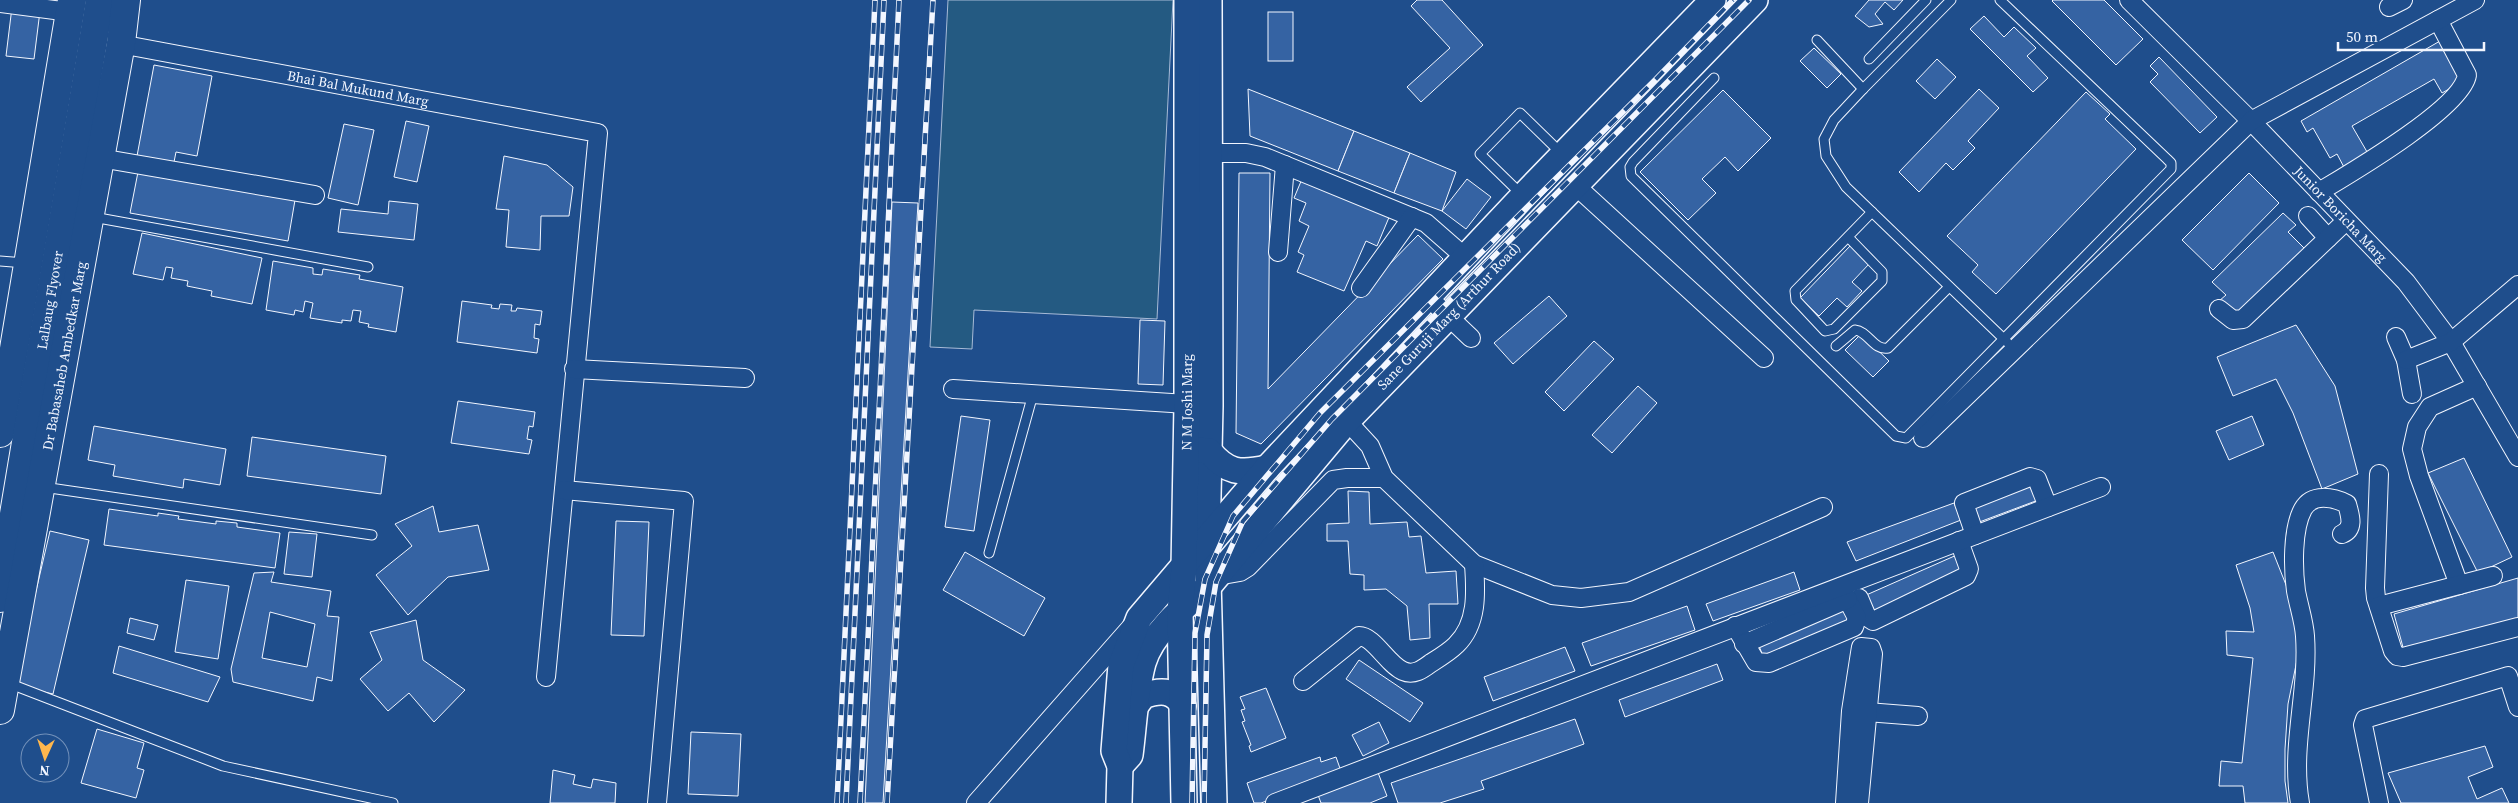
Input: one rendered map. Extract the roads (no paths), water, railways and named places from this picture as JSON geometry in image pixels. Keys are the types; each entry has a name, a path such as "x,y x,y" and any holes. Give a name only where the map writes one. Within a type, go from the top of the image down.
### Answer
{"highway":[{"name":"Lalbaug Flyover","path":"0,598 100,0"},
{"name":"Dr Babasaheb Ambedkar Marg","path":"0,710 100,158 126,0"},
{"name":"Lalbaug Flyover","path":"0,532 77,4"},
{"path":"0,433 28,264 77,4"}],"main road":[{"path":"1714,0 1737,19"},
{"name":"Sane Guruji Marg (Arthur Road)","path":"1139,618 1184,568 1268,468 1523,196 1714,0"},
{"name":"Sane Guruji Marg (Arthur Road)","path":"1120,771 1130,755 1144,662 1154,640 1180,611 1212,581 1347,421 1755,0"},
{"name":"N M Joshi Marg","path":"1198,5 1197,450 1206,542 1212,581 1214,803"},
{"path":"1568,150 1594,167"},
{"name":"N M Joshi Marg","path":"1184,803 1180,611 1197,450 1187,404 1198,153"},
{"path":"1390,340 1408,357"},
{"path":"1197,450 1229,469 1251,472 1268,468"},
{"path":"1119,803 1120,771 1114,751 1121,665 1139,618"},
{"path":"1137,704 1143,696 1164,691 1179,698 1183,706"}],"street":[{"name":"Junior Boricha Marg","path":"2129,0 2251,121 2406,282 2451,342 2518,454"},
{"path":"1923,438 2009,344 2251,121 2475,0"},
{"path":"0,3 77,4"},
{"path":"2319,192 2393,148 2457,94 2466,82 2467,75 2438,20"},
{"name":"Bhai Bal Mukund Marg","path":"120,44 598,133 574,369"},
{"path":"1198,153 1246,153 1285,165 1426,223 1466,258"},
{"path":"100,158 315,195"},
{"path":"1278,252 1285,165"},
{"path":"1576,186 1764,358"},
{"path":"2308,216 2328,238"},
{"path":"1361,288 1412,217"},
{"path":"2219,309 2233,320 2243,319 2346,221"},
{"path":"2406,360 2451,342 2518,284"},
{"path":"1429,298 1471,338"},
{"path":"2396,336 2406,360 2412,394"},
{"path":"546,677 574,369 745,378"},
{"path":"2459,585 2418,476 2412,449 2417,427 2430,407 2477,386"},
{"path":"953,389 1187,404"},
{"path":"1347,421 1370,446 1384,478 1474,564 1552,595 1581,598 1629,592 1823,507"},
{"path":"2379,474 2375,588 2393,651 2397,656 2404,657 2518,627"},
{"path":"1847,589 1869,619 1878,620 1968,575 1964,503 2030,476 2037,479 2048,507"},
{"path":"1212,581 1240,572 1248,567 1333,480 1384,478"},
{"path":"1275,803 1735,626 1847,589 1967,538 2100,487"},
{"path":"564,490 684,501 657,803"},
{"path":"2300,803 2296,758 2306,662 2303,620 2296,591 2295,529 2303,507 2317,498 2334,497 2347,504 2350,515 2350,527 2348,532 2342,534"},
{"path":"1303,681 1359,636 1368,638 1393,665 1405,672 1419,672 1456,646 1463,636 1472,617 1476,594 1474,564"},
{"path":"2379,606 2493,576"},
{"path":"1735,626 1756,662 1764,664 1854,627 1857,618 1847,589"},
{"path":"1744,644 1847,589"},
{"path":"976,803 1139,618"},
{"path":"2379,803 2363,724 2365,720 2513,675 2518,707"},
{"path":"1852,801 1858,716 1918,720"}],"lane":[{"path":"1869,59 1926,0"},
{"path":"1951,0 1834,120 1824,139 1826,156 1846,187 2009,344"},
{"path":"1714,78 1633,162 1630,167 1631,176 1896,436 1910,436 2009,344 2168,174 2171,166 2167,159 2000,0"},
{"path":"1817,40 1863,89"},
{"path":"1523,196 1480,154 1520,113 1568,150"},
{"path":"1848,237 1882,272 1882,281 1834,329 1825,331 1796,300 1795,291 1872,212"},
{"path":"89,217 368,267"},
{"path":"0,261 28,264"},
{"path":"1836,346 1855,330 1860,330 1880,348 1888,348 1949,286"},
{"path":"989,553 1033,394"},
{"path":"40,486 372,535"},
{"path":"4,682 223,766 393,803"}],"railway":[{"path":"837,803 875,0"},
{"path":"846,803 884,0"},
{"path":"860,803 899,0"},
{"path":"887,803 933,0"},
{"path":"1192,803 1195,633 1205,579 1233,516 1320,413 1733,0"},
{"path":"1204,803 1207,635 1216,582 1243,521 1332,419 1749,0"}]}
